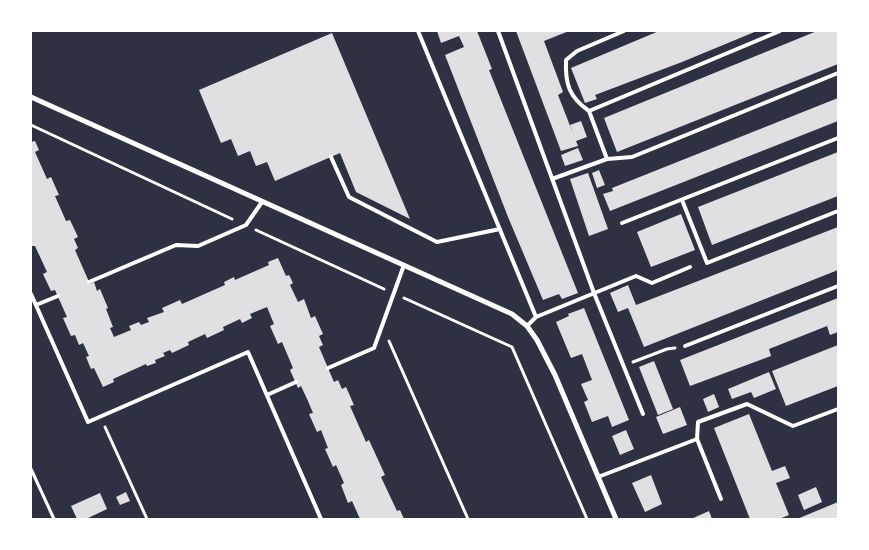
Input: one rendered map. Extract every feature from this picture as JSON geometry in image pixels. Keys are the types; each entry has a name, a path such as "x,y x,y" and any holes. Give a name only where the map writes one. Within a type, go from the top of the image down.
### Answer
{"street":[{"path":"31,97 512,314 527,326 537,340 555,375 616,519"}],"lane":[{"path":"418,31 536,317"},
{"path":"498,31 594,293 643,414"},
{"path":"607,159 589,111 579,104 569,88 566,75 566,60 577,51 624,31"},
{"path":"589,111 780,31"},
{"path":"552,179 607,159 632,157 838,74"},
{"path":"622,223 838,138"},
{"path":"331,157 349,198 437,242 500,229"},
{"path":"682,200 707,262 838,211"},
{"path":"90,282 176,245 198,246 246,225 262,202"},
{"path":"328,368 374,348 404,265"},
{"path":"527,326 536,317 636,276 652,283 690,267"},
{"path":"685,346 838,286"},
{"path":"31,294 88,422 248,352 321,519"},
{"path":"36,306 58,296"},
{"path":"267,395 296,382"},
{"path":"721,498 697,439 698,422 747,404 794,426 838,409"},
{"path":"598,477 697,439"}],"path":[{"path":"31,125 512,348 587,519"},
{"path":"382,326 468,519"},
{"path":"624,366 667,349 685,346"},
{"path":"100,417 147,519"},
{"path":"31,469 54,519"}],"building":[{"path":"437,31 477,31 492,69 489,70 578,293 562,299 559,294 543,300 508,217 445,55 464,47 459,36 441,43"},
{"path":"516,31 569,31 544,41 563,92 558,95 578,146 561,151"},
{"path":"659,31 757,31 595,95 597,99 585,103 571,68"},
{"path":"817,31 838,31 838,64 617,152 604,118"},
{"path":"332,33 410,219 356,192 340,153 275,181 267,162 256,166 250,151 238,156 231,139 221,143 199,90"},
{"path":"838,98 838,121 610,211 603,194 613,191 612,188"},
{"path":"581,121 587,137 576,141 570,125"},
{"path":"35,141 39,150 35,152 47,179 51,177 59,195 55,196 66,221 70,220 78,237 74,239 78,248 75,250 90,284 94,282 97,291 100,289 108,308 106,309 113,327 110,328 114,337 131,330 129,326 139,322 141,325 149,322 147,318 164,312 162,308 180,300 182,304 225,285 224,282 234,277 235,280 269,265 268,262 278,258 286,276 289,275 293,283 290,285 298,302 304,299 311,318 315,316 323,334 319,336 323,345 319,347 334,382 338,380 342,389 346,387 354,405 350,406 366,442 369,440 385,475 381,477 397,511 400,510 404,519 360,519 352,501 348,503 341,485 344,483 336,465 333,467 325,449 328,448 321,430 317,432 309,414 313,413 301,386 298,388 290,370 293,368 282,342 278,344 270,326 274,324 267,307 250,314 252,318 242,323 240,319 223,327 224,330 207,338 205,334 188,342 189,345 172,353 170,350 163,353 165,356 155,360 156,363 147,366 146,364 113,379 114,382 103,387 94,368 91,369 86,357 89,356 83,343 79,345 75,335 71,336 63,318 67,317 55,290 51,291 43,274 47,272 35,246 31,246 31,142"},
{"path":"578,148 583,160 565,166 561,155"},
{"path":"838,152 838,196 712,245 698,207"},
{"path":"599,170 605,185 597,188 592,173"},
{"path":"588,173 608,229 589,236 570,179"},
{"path":"681,214 695,250 651,267 637,232"},
{"path":"838,227 838,270 644,347 628,308 618,312 610,293 628,285 636,305"},
{"path":"838,298 838,332 830,335 827,326 769,349 771,356 690,386 680,360"},
{"path":"584,308 629,420 612,427 608,416 592,422 584,402 588,400 581,384 592,380 582,354 571,358 556,322 569,316 568,314"},
{"path":"838,345 838,386 786,406 772,371"},
{"path":"654,361 673,409 658,415 639,367"},
{"path":"769,372 776,389 754,398 751,392 732,399 728,389"},
{"path":"714,394 719,407 708,412 703,399"},
{"path":"680,407 687,425 663,434 656,417"},
{"path":"749,414 772,471 785,466 790,478 776,483 789,515 779,519 750,519 714,428"},
{"path":"626,430 634,449 620,455 612,436"},
{"path":"651,475 662,504 645,512 632,483"},
{"path":"816,487 822,502 804,510 798,495"},
{"path":"126,492 130,501 120,505 116,497"},
{"path":"100,493 107,509 86,519 77,519 71,506"},
{"path":"838,502 838,519 797,519"},
{"path":"709,511 712,519 691,519"}]}
